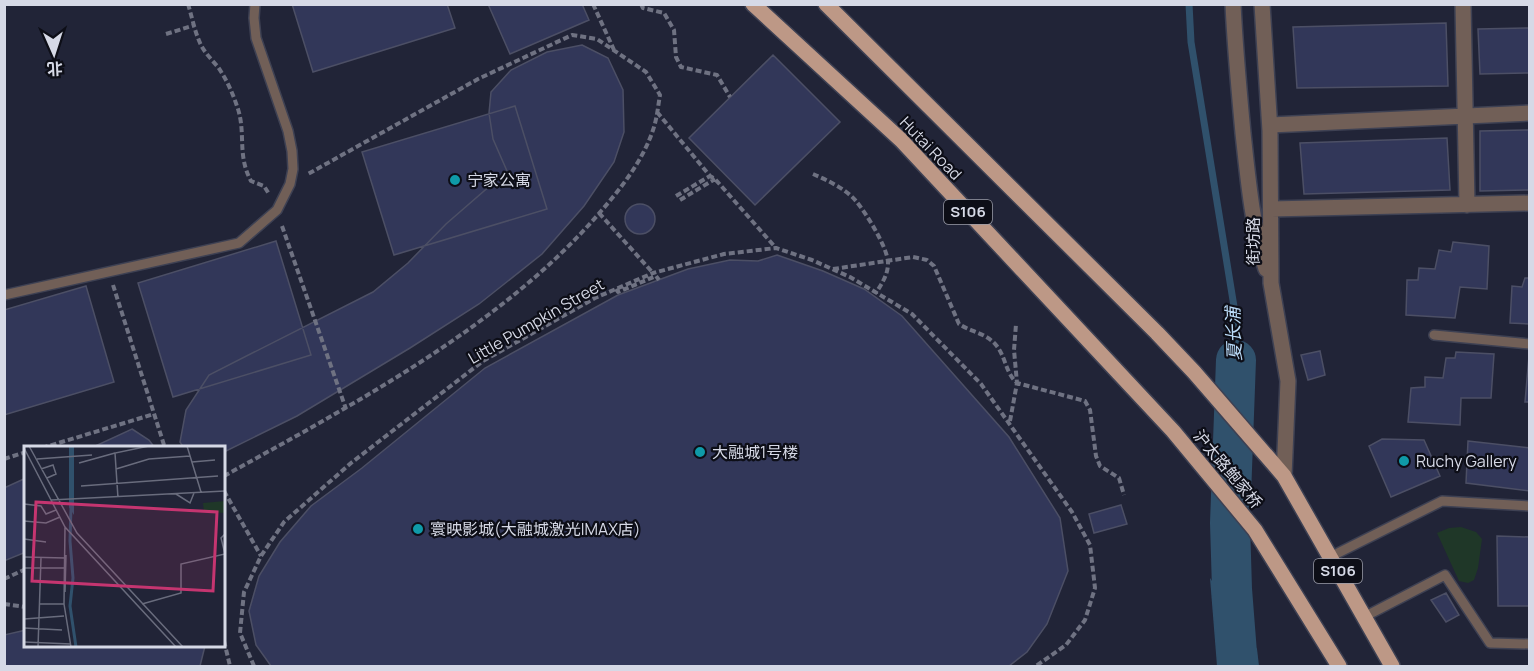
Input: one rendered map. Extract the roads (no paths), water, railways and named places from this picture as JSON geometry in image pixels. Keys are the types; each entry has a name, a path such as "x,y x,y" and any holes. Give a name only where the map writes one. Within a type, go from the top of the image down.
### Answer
{"main road":[{"name":"Hutai Road","path":"753,4 901,140 1173,431"},
{"name":"Hutai Road","path":"826,4 1148,324 1194,372 1284,476"},
{"name":"沪太路鲍家桥","path":"1173,431 1255,530 1339,666"},
{"name":"S106","path":"1284,476 1392,666"}],"street":[{"path":"1233,4 1246,159 1257,238 1271,283"},
{"name":"街坊路","path":"1262,4 1270,125 1271,283 1288,381 1284,476"},
{"path":"1463,4 1467,205"},
{"path":"1270,125 1530,113"},
{"path":"1271,209 1530,203"}],"lane":[{"path":"4,295 239,243 277,210 290,184 293,169 288,131 256,38 255,4"},
{"path":"1434,335 1530,344"},
{"path":"1330,557 1442,501 1530,506"},
{"path":"1364,617 1445,575 1490,642 1530,644"}],"water":[{"path":"1210,578 1257,649 1259,666 1217,666"}],"waterway":[{"name":"夏长浦","path":"1189,4 1191,42 1237,325 1236,360"},
{"name":"夏长浦","path":"1236,360 1230,523 1238,666"}],"place":[{"name":"宁家公寓","path":"455,180"},
{"name":"大融城1号楼","path":"700,452"},
{"name":"Ruchy Gallery","path":"1404,461"},
{"name":"寰映影城(大融城激光IMAX店)","path":"418,529"}]}
